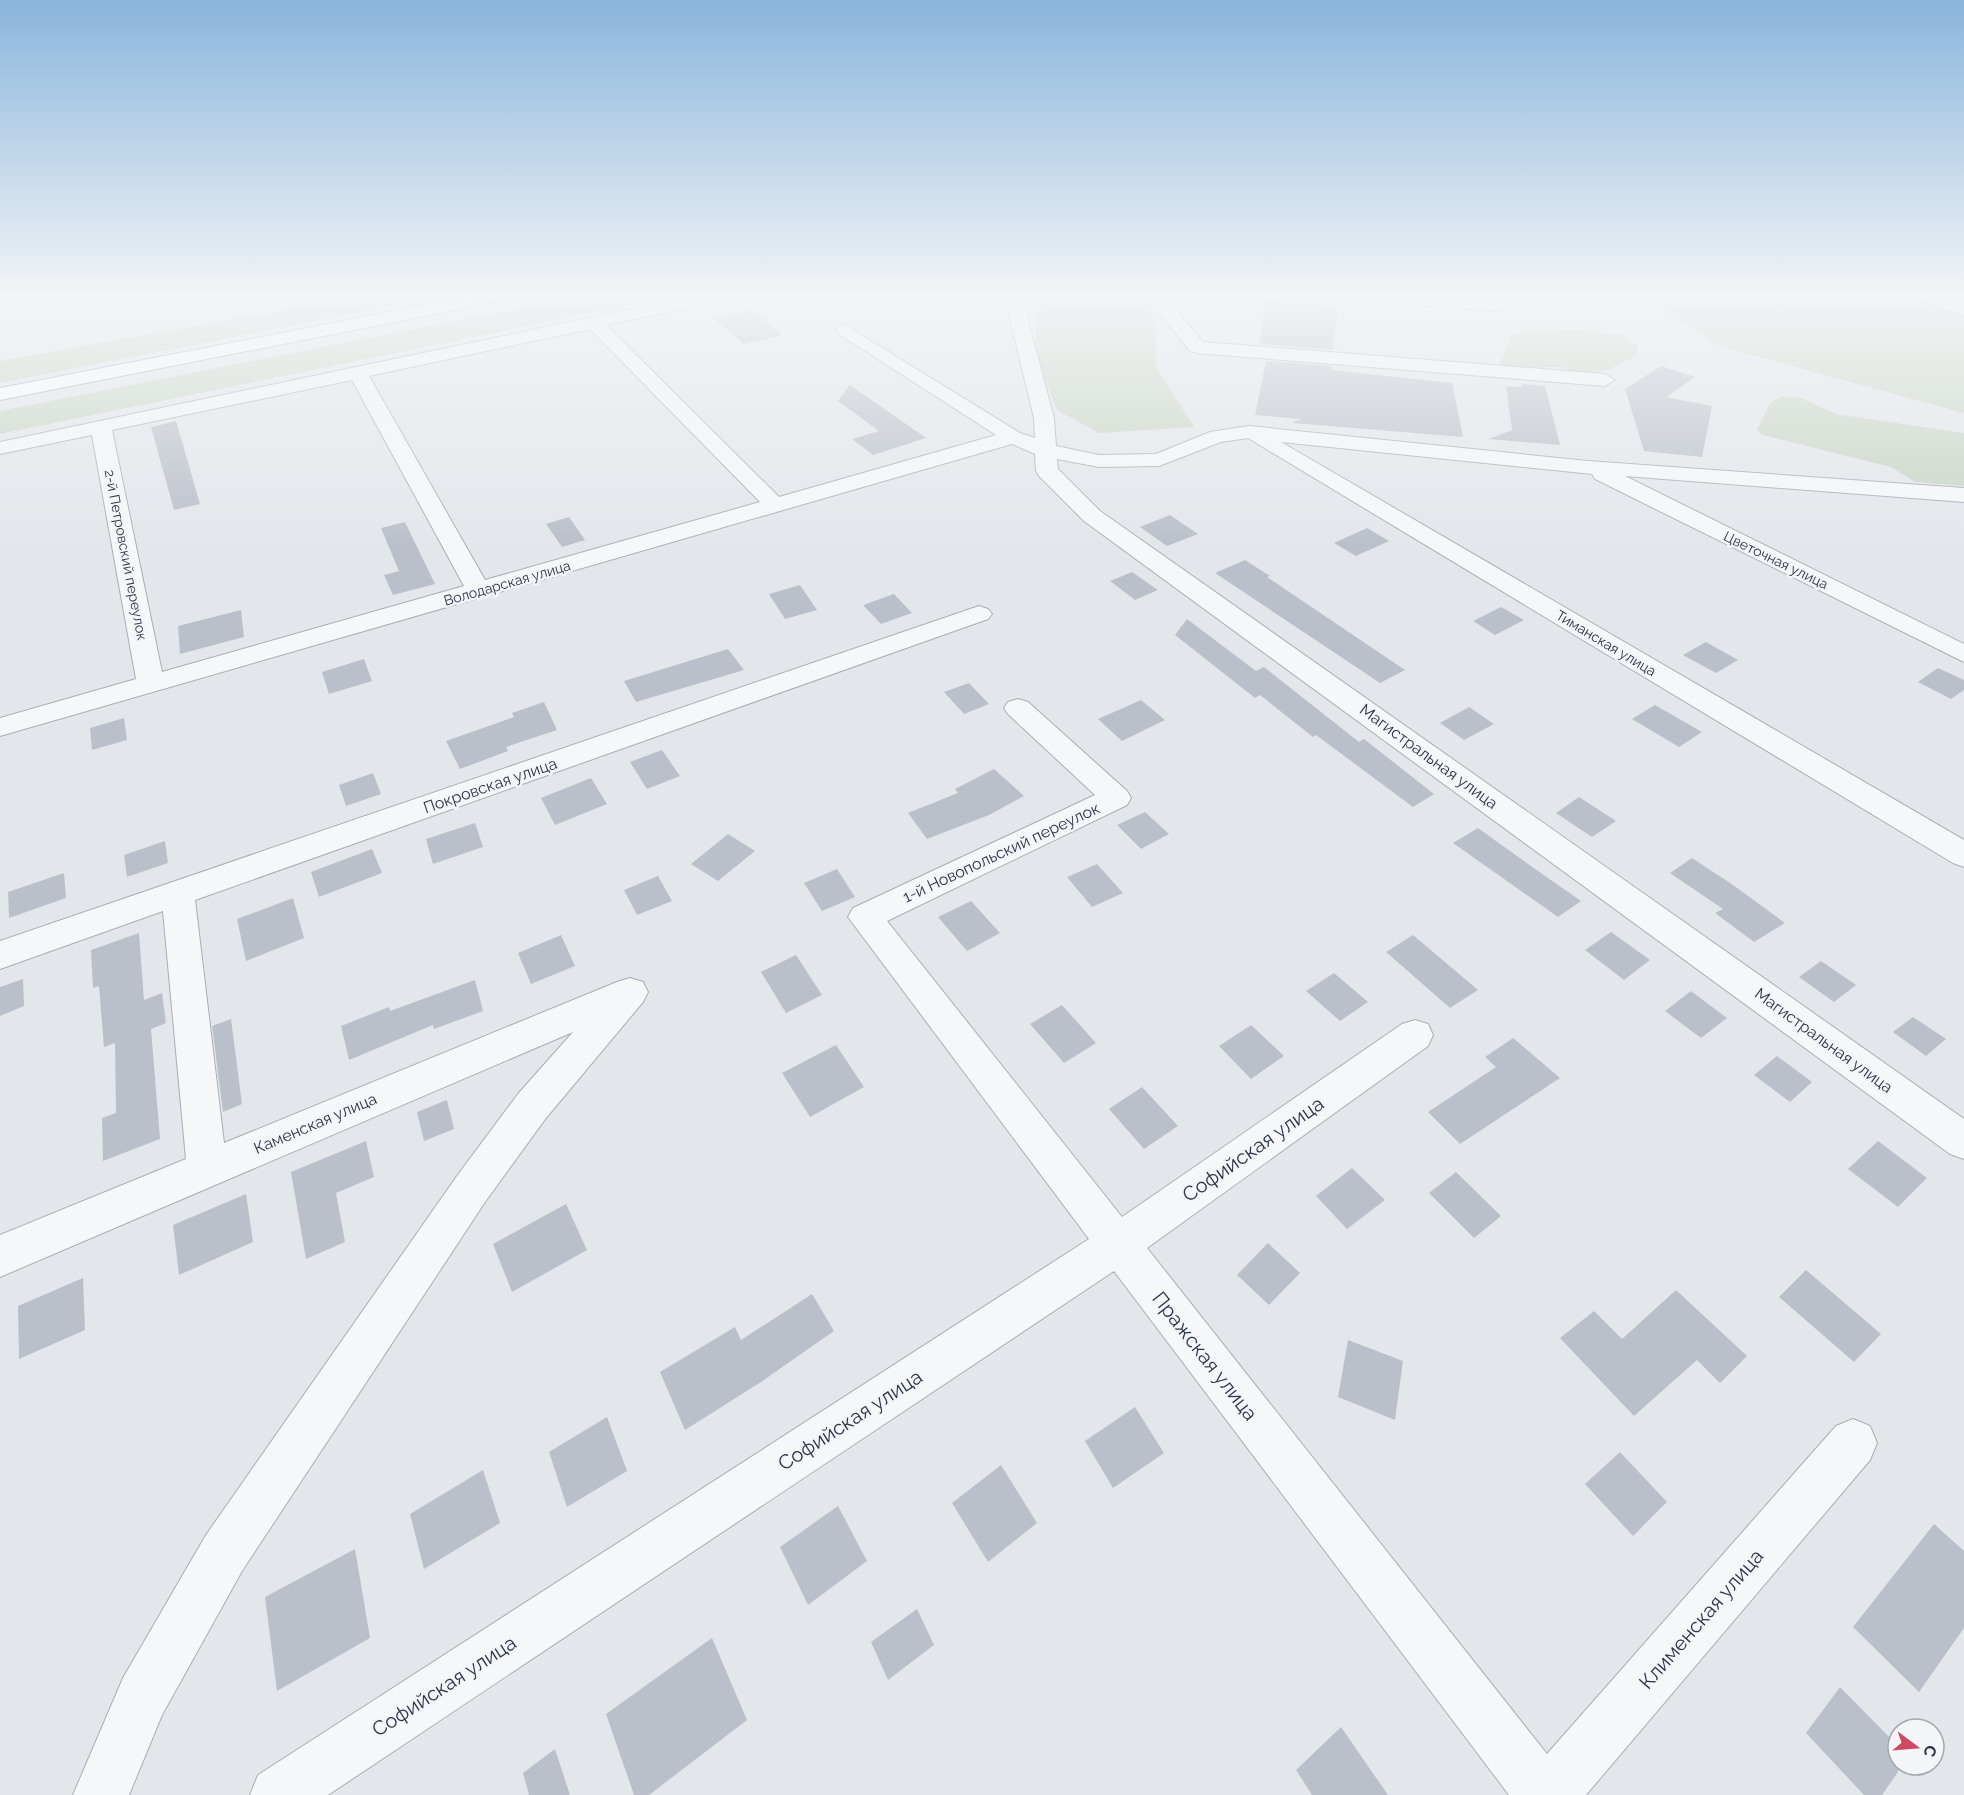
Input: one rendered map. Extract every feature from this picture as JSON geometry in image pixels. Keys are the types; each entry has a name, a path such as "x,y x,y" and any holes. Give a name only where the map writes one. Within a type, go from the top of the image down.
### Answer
{"main road":[{"path":"0,394 83,378"}],"street":[{"path":"0,448 330,378"},
{"path":"360,378 479,591"},
{"path":"648,378 775,505"},
{"path":"920,378 1013,437 1045,450 1099,461 1159,460 1216,436 1249,432 1588,467 1960,496"},
{"name":"Магистральная улица","path":"1034,378 1044,418 1047,471 1092,516 1964,1141"},
{"path":"1577,378 1605,380"},
{"name":"2-й Петровский переулок","path":"101,426 151,684"},
{"name":"Тиманская улица","path":"1249,432 1964,855"},
{"name":"Володарская улица","path":"0,727 1013,437"},
{"name":"Цветочная улица","path":"1588,467 1964,654"},
{"name":"Покровская улица","path":"0,956 979,614"},
{"name":"1-й Новопольский переулок","path":"865,917 1116,798 1018,708"},
{"path":"178,894 207,1167"},
{"name":"Пражская улица","path":"865,917 1544,1795"},
{"name":"Каменская улица","path":"0,1256 207,1167 630,992 532,1106 471,1189 224,1553 142,1697 101,1795"},
{"name":"Софийская улица","path":"278,1795 1118,1244 1416,1035"},
{"name":"Клименская улица","path":"1549,1795 1853,1443"}],"green space":[{"path":"0,378 27,378 0,383"},
{"path":"168,378 274,378 0,434 0,411"},
{"path":"1044,378 1163,378 1194,427 1099,433 1057,410"},
{"path":"1835,378 1964,378 1964,413"},
{"path":"1783,396 1801,398 1836,414 1964,433 1964,486 1915,482 1891,467 1763,435 1757,430 1770,403"}],"building":[{"path":"1263,378 1403,378 1452,383 1463,437 1292,423 1301,419 1255,415"},
{"path":"1643,378 1694,378 1666,397 1712,406 1702,457 1644,451 1625,389"},
{"path":"1522,384 1545,386 1560,445 1489,439 1512,430 1506,386 1523,387"},
{"path":"850,385 926,438 873,455 852,439 879,431 838,401"},
{"path":"176,421 200,504 174,510 151,427"},
{"path":"1170,515 1198,534 1167,546 1140,527"},
{"path":"569,517 585,540 562,547 546,524"},
{"path":"405,522 435,584 393,595 384,575 399,571 381,528"},
{"path":"1367,528 1389,541 1356,556 1334,543"},
{"path":"1245,560 1405,670 1380,683 1215,573"},
{"path":"1132,572 1158,590 1135,600 1110,581"},
{"path":"800,585 817,610 785,619 769,594"},
{"path":"894,594 912,613 881,624 863,605"},
{"path":"1501,607 1524,620 1495,635 1473,621"},
{"path":"241,610 244,637 180,654 178,626"},
{"path":"1187,619 1256,671 1264,667 1359,742 1364,739 1434,794 1413,807 1316,735 1313,737 1260,695 1255,698 1175,635"},
{"path":"1706,642 1738,660 1716,673 1683,655"},
{"path":"728,649 744,670 636,702 624,681"},
{"path":"364,659 372,681 329,694 322,672"},
{"path":"1938,668 1964,680 1964,690 1951,699 1918,682"},
{"path":"969,683 989,704 964,714 944,692"},
{"path":"1141,700 1165,720 1122,741 1098,719"},
{"path":"544,702 557,730 506,747 508,751 460,769 446,741 514,717 512,713"},
{"path":"1655,705 1702,732 1679,747 1632,719"},
{"path":"1469,707 1494,724 1464,740 1440,723"},
{"path":"124,718 127,740 92,750 90,728"},
{"path":"662,750 680,776 647,789 630,762"},
{"path":"994,769 1024,796 989,815 927,839 908,813 958,793 955,789"},
{"path":"373,773 381,794 346,806 339,785"},
{"path":"591,778 607,804 555,825 541,798"},
{"path":"1579,797 1616,821 1592,837 1556,813"},
{"path":"1145,812 1169,834 1141,849 1117,825"},
{"path":"475,823 483,847 433,864 426,839"},
{"path":"1478,828 1581,901 1558,917 1453,843"},
{"path":"728,834 755,851 718,881 691,864"},
{"path":"165,841 168,863 127,877 124,855"},
{"path":"372,849 382,873 319,897 311,872"},
{"path":"1692,858 1785,923 1754,942 1715,913 1723,909 1670,873"},
{"path":"1097,864 1123,893 1092,907 1067,877"},
{"path":"837,869 855,897 822,911 804,883"},
{"path":"64,873 66,898 9,918 8,892"},
{"path":"658,876 672,901 637,915 624,890"},
{"path":"293,898 304,938 246,961 237,919"},
{"path":"971,901 1000,933 967,951 938,917"},
{"path":"1611,932 1650,960 1624,980 1585,950"},
{"path":"139,933 144,1000 162,993 166,1023 151,1029 160,1139 103,1161 102,1118 116,1113 115,1043 104,1047 99,986 93,988 91,950"},
{"path":"561,935 575,966 531,984 518,953"},
{"path":"1413,935 1478,990 1450,1008 1386,952"},
{"path":"796,955 822,995 786,1013 761,972"},
{"path":"1821,961 1856,985 1834,1002 1799,977"},
{"path":"1334,973 1368,1002 1340,1021 1306,991"},
{"path":"23,979 24,1006 0,1016 0,987"},
{"path":"475,980 483,1011 434,1029 433,1025 349,1060 341,1026 389,1007 390,1011"},
{"path":"1691,991 1727,1018 1701,1038 1665,1011"},
{"path":"1062,1005 1096,1043 1064,1063 1030,1024"},
{"path":"1913,1017 1946,1039 1926,1056 1893,1032"},
{"path":"231,1019 242,1104 223,1112 212,1026"},
{"path":"1251,1025 1284,1056 1251,1079 1219,1046"},
{"path":"1513,1038 1560,1078 1460,1144 1428,1112 1496,1067 1485,1057"},
{"path":"836,1045 864,1087 810,1117 782,1073"},
{"path":"1777,1056 1812,1082 1790,1102 1754,1075"},
{"path":"1142,1087 1178,1126 1144,1149 1109,1109"},
{"path":"447,1100 454,1129 424,1141 417,1112"},
{"path":"366,1141 374,1177 336,1193 345,1242 306,1259 291,1172"},
{"path":"1878,1141 1927,1178 1898,1207 1848,1169"},
{"path":"1352,1168 1385,1200 1347,1229 1316,1196"},
{"path":"1456,1172 1501,1216 1474,1238 1429,1193"},
{"path":"246,1194 253,1242 179,1275 173,1225"},
{"path":"566,1204 587,1250 512,1292 493,1244"},
{"path":"1268,1243 1300,1273 1269,1305 1237,1275"},
{"path":"1806,1270 1881,1334 1854,1362 1779,1297"},
{"path":"83,1278 85,1330 19,1359 18,1306"},
{"path":"1676,1290 1747,1356 1720,1383 1697,1360 1634,1416 1560,1338 1594,1311 1622,1339"},
{"path":"812,1294 834,1331 761,1382 685,1430 660,1372 735,1327 741,1340"},
{"path":"1348,1340 1403,1361 1395,1420 1338,1397"},
{"path":"1135,1407 1164,1453 1113,1488 1085,1441"},
{"path":"607,1417 627,1471 567,1507 549,1452"},
{"path":"1620,1452 1667,1502 1633,1536 1585,1484"},
{"path":"1001,1465 1037,1523 988,1562 952,1503"},
{"path":"483,1470 500,1523 424,1569 410,1514"},
{"path":"838,1506 867,1561 808,1605 780,1547"},
{"path":"1934,1524 1964,1551 1964,1628 1919,1692 1853,1627"},
{"path":"355,1549 370,1638 277,1691 265,1597"},
{"path":"917,1609 934,1645 888,1680 871,1642"},
{"path":"712,1638 747,1720 649,1795 634,1795 606,1714"},
{"path":"1840,1687 1886,1734 1886,1777 1895,1777 1882,1795 1864,1795 1806,1733"},
{"path":"1341,1727 1388,1795 1312,1795 1296,1770"},
{"path":"555,1749 570,1795 529,1795 523,1773"}]}
